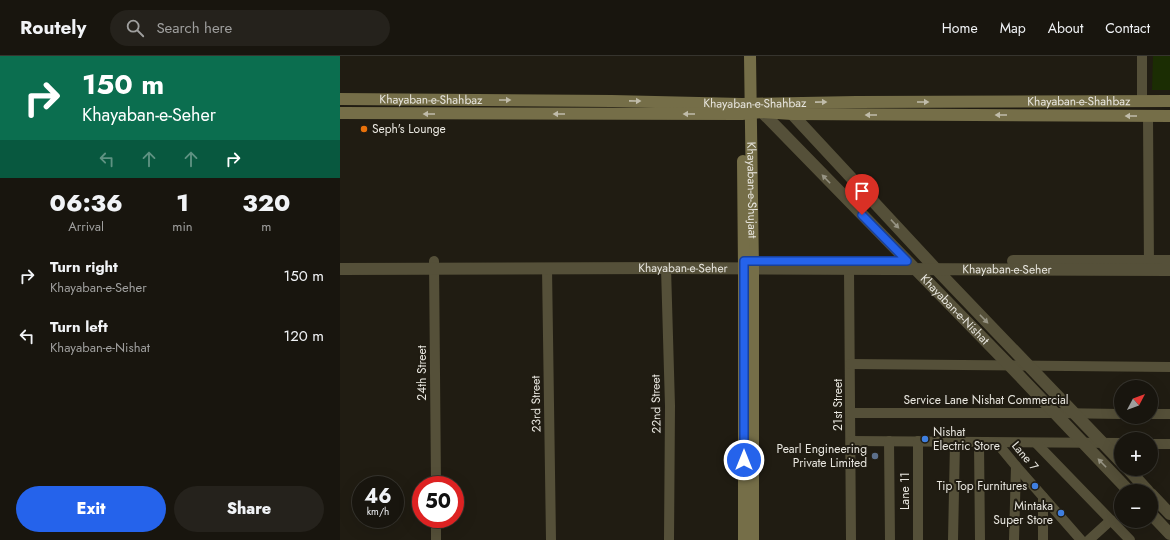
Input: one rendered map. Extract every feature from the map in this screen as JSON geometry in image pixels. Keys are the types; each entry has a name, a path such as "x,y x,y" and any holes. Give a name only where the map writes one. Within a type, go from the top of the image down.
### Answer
{"main road":[{"path":"742,56 749,110"},
{"path":"744,540 750,56"},
{"name":"Khayaban-e-Shahbaz","path":"340,99 612,101 792,114 1170,116"},
{"name":"Khayaban-e-Shahbaz","path":"340,113 749,110 856,102 1170,102"},
{"path":"748,265 753,540"}],"street":[{"path":"1142,56 1142,102"},
{"name":"Khayaban-e-Nishat","path":"749,110 911,265 1122,484"},
{"name":"Khayaban-e-Nishat","path":"792,114 933,265 1114,455"},
{"path":"1148,116 1149,266"},
{"name":"Khayaban-e-Seher","path":"340,261 547,268 666,268 748,265 849,269 911,265"},
{"name":"Khayaban-e-Seher","path":"1149,266 1170,261"},
{"name":"Khayaban-e-Seher","path":"340,269 434,265 933,265 1149,266 1170,270"},
{"name":"24th Street","path":"434,265 436,476"},
{"name":"23rd Street","path":"547,268 551,540"},
{"name":"22nd Street","path":"666,268 670,406 669,540"},
{"name":"21st Street","path":"849,269 851,540"},
{"path":"850,364 1031,367 1170,367"},
{"name":"Service Lane Nishat Commercial","path":"850,412 1114,414"},
{"path":"1158,414 1170,414"},
{"path":"851,441 1114,443"},
{"path":"889,441 890,540"},
{"name":"Lane 11","path":"918,441 918,540"},
{"path":"953,540 955,442"},
{"path":"979,442 980,540"},
{"name":"Lane 7","path":"997,443 1077,538"},
{"path":"1036,443 1130,540"},
{"path":"1158,444 1170,444"},
{"path":"1014,540 1016,466"},
{"path":"1134,476 1142,484"},
{"path":"1043,497 1043,540"},
{"path":"1158,501 1170,514"},
{"path":"1089,540 1111,520"},
{"path":"1158,521 1170,534"},
{"path":"436,528 436,540"}],"green space":[{"path":"1153,56 1170,56 1170,90 1152,90"}],"place":[{"name":"Seph's Lounge","path":"364,129"},
{"name":"Nishat Electric Store","path":"925,439"},
{"name":"Pearl Engineering Private Limited","path":"875,456"},
{"name":"Tip Top Furnitures","path":"1035,486"},
{"name":"Mintaka Super Store","path":"1061,513"}],"route":[{"path":"744,460 744,261 907,261 862,215"}]}
